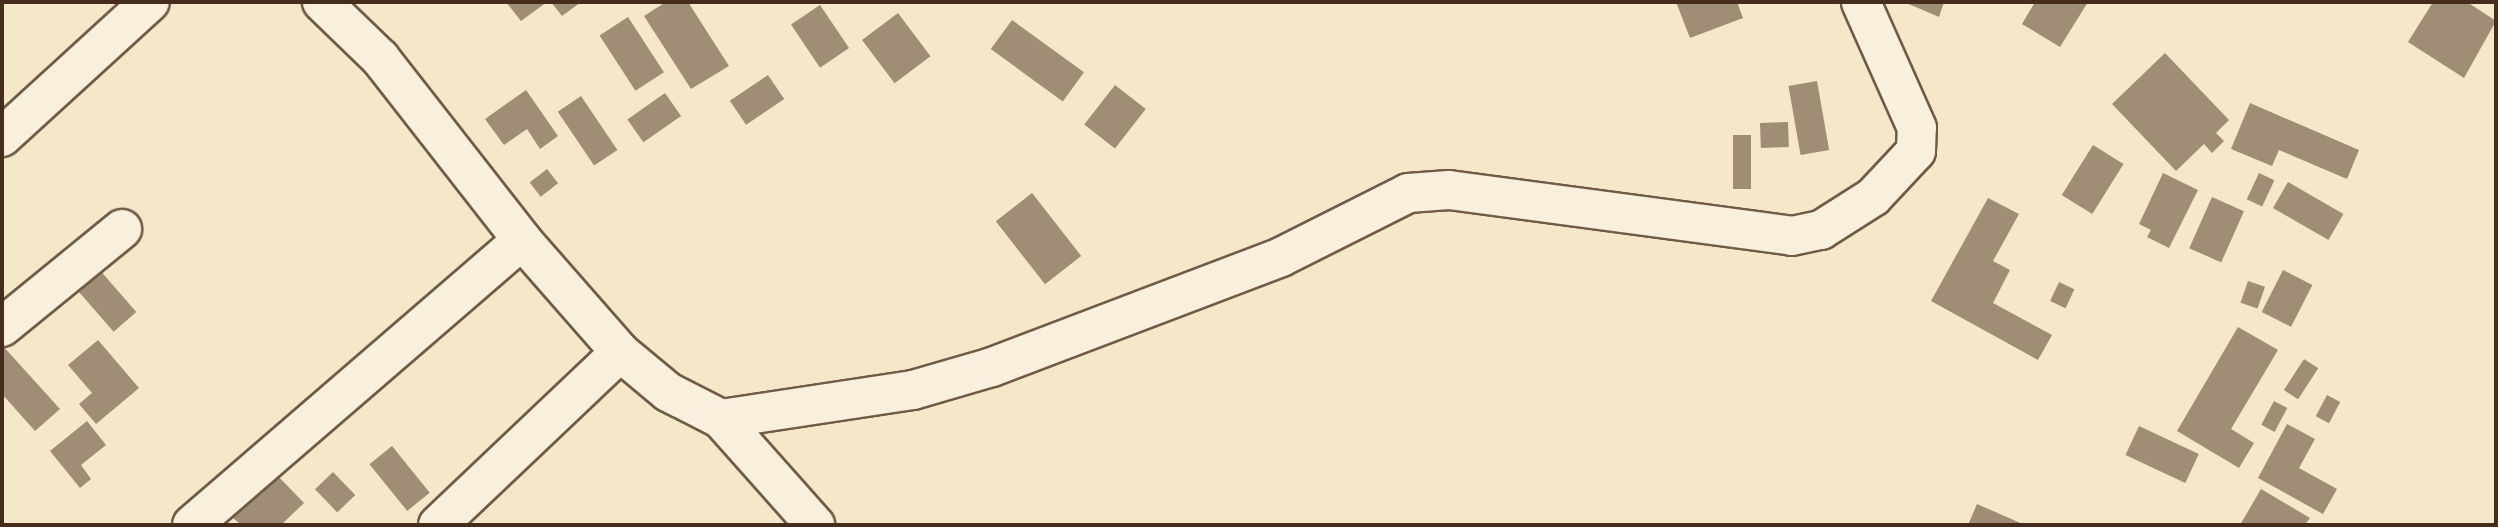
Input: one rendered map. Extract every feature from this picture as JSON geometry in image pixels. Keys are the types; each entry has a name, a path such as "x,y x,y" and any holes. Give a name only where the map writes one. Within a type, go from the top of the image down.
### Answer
{"street":[{"path":"2,137 150,2"},
{"path":"322,2 380,58 522,240 620,352 668,392 721,419 815,525"},
{"path":"721,419 913,390 992,368 1281,257 1408,193 1449,190 1792,236 1821,230 1873,197 1916,152 1917,128 1861,2"},
{"path":"2,327 122,229"},
{"path":"192,525 522,240"},
{"path":"438,525 620,352"}],"building":[{"path":"506,2 547,2 521,21"},
{"path":"551,2 581,2 562,16"},
{"path":"666,2 688,2 729,66 691,89 644,16"},
{"path":"1676,2 1737,2 1743,18 1690,38"},
{"path":"1904,2 1944,2 1939,17"},
{"path":"2035,2 2088,2 2060,47 2022,24"},
{"path":"2433,2 2467,2 2496,21 2464,78 2408,42"},
{"path":"820,5 849,48 820,68 791,25"},
{"path":"898,13 930,56 895,83 862,40"},
{"path":"628,17 664,72 635,91 599,36"},
{"path":"1012,20 1084,72 1063,101 991,49"},
{"path":"2165,53 2229,120 2216,133 2224,141 2212,153 2204,144 2176,171 2112,104"},
{"path":"768,75 784,99 746,125 730,101"},
{"path":"1817,81 1829,150 1801,155 1788,86"},
{"path":"1115,85 1146,109 1115,148 1084,124"},
{"path":"526,90 558,136 540,149 527,129 504,145 485,119"},
{"path":"665,93 681,116 643,142 627,119"},
{"path":"581,96 617,150 594,166 558,112"},
{"path":"2250,103 2359,150 2347,179 2279,150 2272,166 2231,149"},
{"path":"1788,122 1789,147 1761,148 1760,123"},
{"path":"1733,135 1751,135 1751,189 1733,189"},
{"path":"2093,145 2124,164 2092,214 2062,195"},
{"path":"547,169 558,183 541,197 530,183"},
{"path":"2163,173 2198,190 2169,248 2147,237 2151,230 2139,224"},
{"path":"2259,173 2274,180 2262,206 2247,199"},
{"path":"2288,182 2343,214 2328,240 2273,208"},
{"path":"1032,193 1081,256 1045,284 996,221"},
{"path":"2212,197 2244,211 2221,262 2189,248"},
{"path":"1988,198 2019,214 1993,261 2010,270 1993,303 2052,335 2038,360 1931,301"},
{"path":"91,260 136,312 114,332 68,280"},
{"path":"2283,270 2312,285 2291,327 2262,312"},
{"path":"2248,281 2265,287 2258,309 2241,303"},
{"path":"2059,282 2074,289 2066,308 2050,301"},
{"path":"2238,327 2278,350 2231,429 2254,443 2239,468 2177,431"},
{"path":"98,340 139,388 96,424 79,404 92,393 68,365"},
{"path":"2,345 60,409 35,431 2,394"},
{"path":"2304,359 2318,368 2298,399 2284,390"},
{"path":"2327,395 2340,402 2329,423 2316,416"},
{"path":"2274,401 2287,408 2275,432 2261,425"},
{"path":"87,421 106,445 81,465 91,479 80,488 50,451"},
{"path":"2287,424 2315,439 2299,468 2337,489 2323,514 2258,478"},
{"path":"2139,426 2199,454 2185,483 2125,455"},
{"path":"392,446 430,493 407,511 369,464"},
{"path":"333,472 355,495 337,512 315,489"},
{"path":"276,474 304,503 281,525 241,525 232,517"},
{"path":"2261,489 2310,518 2305,525 2240,525"},
{"path":"1977,504 2025,525 1968,525"}]}
